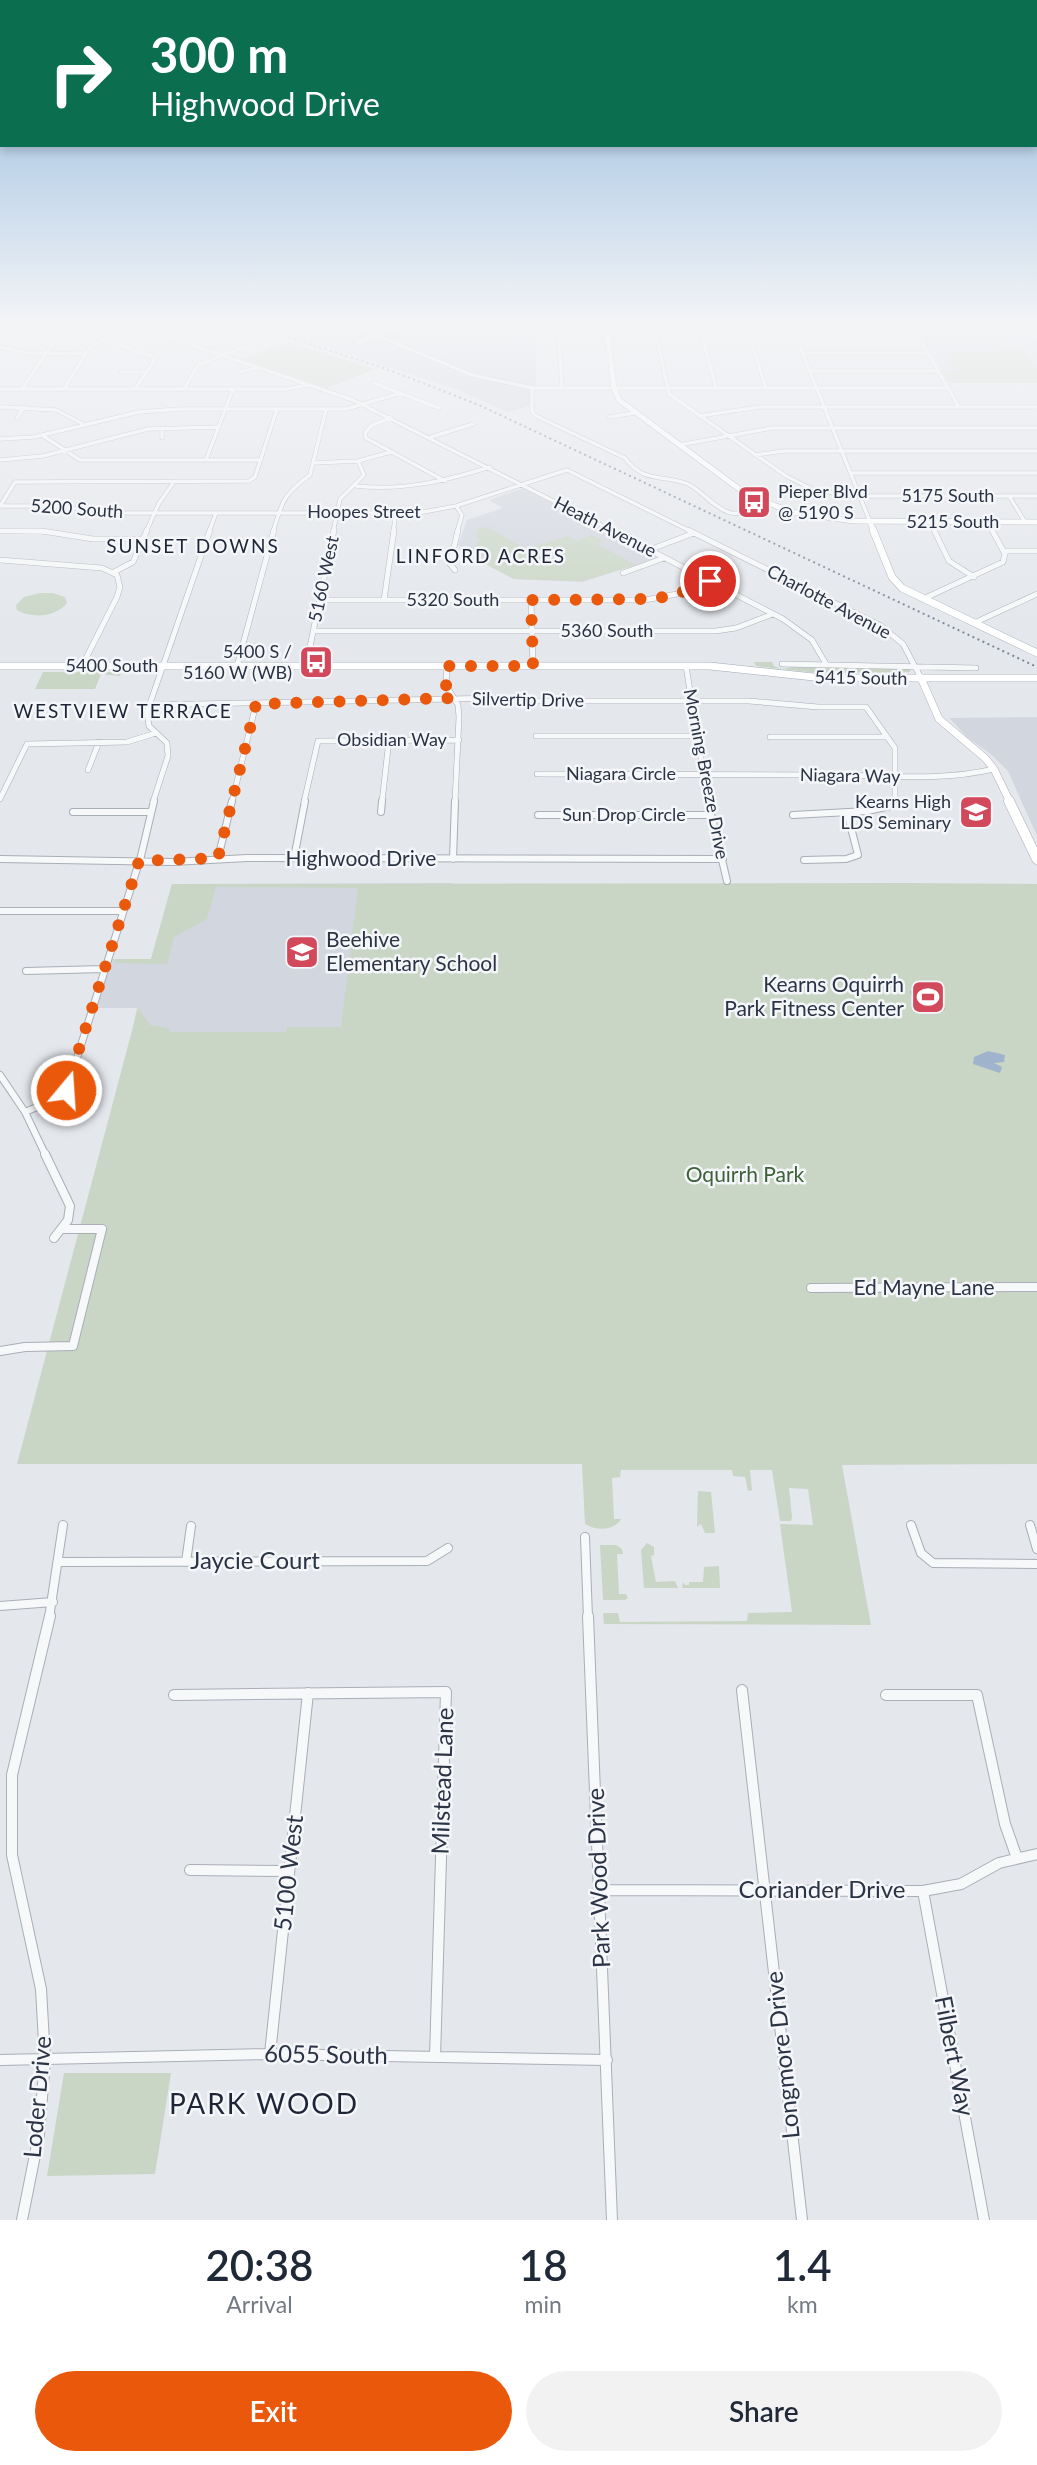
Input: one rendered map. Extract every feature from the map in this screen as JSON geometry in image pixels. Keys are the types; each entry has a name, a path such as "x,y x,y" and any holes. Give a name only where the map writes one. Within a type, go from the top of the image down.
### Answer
{"street":[{"path":"0,439 42,435 70,428"},
{"path":"162,428 162,439"},
{"path":"0,460 66,450 129,432 185,428"},
{"path":"206,460 219,428"},
{"path":"0,506 15,482 248,481 255,477 271,428"},
{"path":"237,666 285,493 310,475 322,428"},
{"path":"370,428 365,433 369,440 445,481"},
{"name":"Heath Avenue","path":"412,428 773,614 812,640 826,664"},
{"path":"431,437 461,428"},
{"path":"561,428 625,458 632,468 652,478 685,482 727,512 742,513 764,503"},
{"name":"5215 South","path":"655,428 740,490 764,503 814,517 870,522 1037,522"},
{"name":"5175 South","path":"715,428 803,486 822,492 860,496 1037,496"},
{"path":"678,445 772,428 1037,428"},
{"path":"832,428 892,577 902,588 1037,653"},
{"path":"42,435 79,460 261,460"},
{"path":"755,455 778,451 1037,451"},
{"path":"313,463 358,461 391,452"},
{"name":"5160 West","path":"306,666 341,497 364,475 358,461"},
{"path":"356,485 414,488 490,467"},
{"name":"Hoopes Street","path":"154,513 427,512 456,506 567,470"},
{"name":"Charlotte Avenue","path":"567,470 881,626 903,644 921,678"},
{"path":"850,473 1037,473"},
{"path":"114,572 132,562 154,513 174,482"},
{"path":"1009,496 1025,522"},
{"name":"5200 South","path":"0,506 59,506 97,513 154,513"},
{"path":"455,570 450,564 462,515 456,506"},
{"path":"25,1112 56,1100 66,1090 139,861 168,748 163,738 146,721 148,705 216,513"},
{"path":"384,600 396,513"},
{"path":"929,522 949,561 974,577"},
{"path":"923,599 1002,564 1006,557 988,522"},
{"path":"0,531 42,531 93,539 143,539"},
{"path":"649,550 694,533"},
{"path":"1004,551 1037,551"},
{"path":"624,573 664,558"},
{"path":"0,560 93,567 114,572 121,580 99,637 82,666"},
{"name":"5320 South","path":"319,600 653,599 677,594 710,581"},
{"path":"974,623 1037,594"},
{"path":"531,600 533,666"},
{"name":"5360 South","path":"313,631 716,631 736,628 773,614"},
{"path":"1027,648 1037,643"},
{"path":"782,664 976,668"},
{"name":"5400 South","path":"0,666 686,666"},
{"path":"447,666 446,685 459,710 453,859"},
{"name":"5415 South","path":"686,666 729,667 807,678 1037,678"},
{"name":"Morning Breeze Drive","path":"686,666 711,815 727,881"},
{"path":"921,678 939,719 994,769 1037,859"},
{"name":"Silvertip Drive","path":"148,705 454,698 749,701 866,708 886,737"},
{"path":"218,858 256,704"},
{"path":"0,799 20,753 27,744 137,741 156,733"},
{"path":"537,736 698,736"},
{"path":"770,737 886,737 896,752 895,802 892,807 793,815"},
{"path":"381,812 389,740"},
{"name":"Obsidian Way","path":"294,858 318,741 459,740"},
{"path":"88,770 99,742"},
{"name":"Niagara Way","path":"704,774 952,778 994,769"},
{"name":"Niagara Circle","path":"537,774 704,774"},
{"path":"73,812 150,812"},
{"path":"804,859 846,859 858,855 847,812"},
{"name":"Sun Drop Circle","path":"538,815 711,815"},
{"name":"Highwood Drive","path":"0,859 723,859"},
{"path":"0,911 122,911"},
{"path":"26,971 104,969"},
{"path":"0,1075 25,1112 69,1206 68,1220 54,1238"},
{"path":"0,1352 24,1347 72,1346 102,1229 62,1228"},
{"name":"Ed Mayne Lane","path":"811,1288 1037,1287"},
{"name":"Loder Drive","path":"22,2220 38,2135 45,2060 41,1989 12,1855 12,1775 53,1602 63,1525"},
{"path":"911,1525 917,1544 926,1559 941,1564 1037,1564"},
{"path":"1030,1525 1037,1549"},
{"path":"186,1562 191,1526"},
{"name":"Park Wood Drive","path":"585,1537 612,2220"},
{"name":"Jaycie Court","path":"59,1562 427,1561 448,1548"},
{"path":"0,1606 53,1602"},
{"name":"Longmore Drive","path":"742,1690 802,2220"},
{"name":"Milstead Lane","path":"174,1695 446,1692 435,2057"},
{"name":"5100 West","path":"270,2053 308,1693"},
{"path":"886,1695 976,1695 1005,1824 1017,1858"},
{"name":"Coriander Drive","path":"599,1890 923,1891 961,1884 999,1863 1037,1854"},
{"path":"190,1870 289,1871"},
{"name":"Filbert Way","path":"923,1891 984,2220"},
{"name":"6055 South","path":"0,2060 270,2053 607,2060"}],"shaded area":[{"path":"523,488 658,558 582,582 513,579 458,545 467,520 503,508 489,500"},
{"path":"1037,717 1037,836 1008,771 992,755 967,737 949,718"},
{"name":"Beehive Elementary School","path":"453,883 447,1032 132,1032 137,1008 97,1008 112,959 151,959 172,884"}],"green space":[{"path":"488,527 525,549 568,536 576,541 592,535 603,541 597,544 636,565 583,581 514,579 484,563 486,557 476,553 476,543 481,542 477,538 477,529"},
{"path":"40,593 65,597 67,603 57,611 44,615 30,615 17,610 16,605 24,597"},
{"path":"754,662 772,662 781,669 756,666"},
{"path":"781,669 910,669 910,672 817,673"},
{"path":"43,672 121,672 120,676 101,674 95,689 35,689"},
{"name":"Oquirrh Park","path":"172,884 1037,884 1037,1464 842,1465 871,1625 604,1624 603,1613 618,1613 620,1622 747,1621 748,1613 792,1612 780,1524 813,1525 808,1489 789,1488 791,1521 780,1521 772,1470 750,1470 752,1490 748,1491 745,1477 733,1476 732,1470 621,1470 620,1477 612,1478 614,1519 621,1519 614,1526 599,1529 585,1524 582,1464 17,1464 138,1008 150,1025 168,1028 170,1032 286,1032 287,1027 341,1027 358,888 216,887 207,919 174,937 167,964 115,963 115,959 151,959"},
{"path":"698,1491 711,1492 715,1533 705,1533 701,1524 697,1527"},
{"path":"647,1543 654,1547 654,1555 651,1556 656,1582 675,1581 678,1588 644,1588 641,1550"},
{"path":"600,1545 616,1545 622,1549 623,1554 617,1554 619,1594 626,1594 628,1598 603,1600"},
{"path":"719,1566 720,1588 682,1588 683,1582 689,1585 689,1582 703,1582 704,1567"},
{"path":"64,2073 171,2073 155,2174 47,2176"}],"water":[{"path":"910,991 938,991 945,1010 916,1010"},
{"path":"988,1051 1005,1055 1004,1062 994,1063 1002,1067 1000,1073 973,1064 974,1057"}],"railway":[{"path":"527,428 1037,667"}],"place":[{"name":"Pieper Blvd @ 5190 S","path":"754,502"},
{"name":"5400 S / 5160 W (WB)","path":"316,662"},
{"name":"Kearns High LDS Seminary","path":"976,812"},
{"name":"Beehive Elementary School","path":"302,952"},
{"name":"Kearns Oquirrh Park Fitness Center","path":"928,997"}],"district":[{"name":"SUNSET DOWNS","path":"193,546"},
{"name":"LINFORD ACRES","path":"481,556"},
{"name":"WESTVIEW TERRACE","path":"123,711"},
{"name":"PARK WOOD","path":"264,2104"}],"route":[{"path":"66,1090 139,861 173,862 218,858 256,704 413,702 454,698 446,685 447,666 533,666 531,600 653,599 677,594 710,581"}]}
